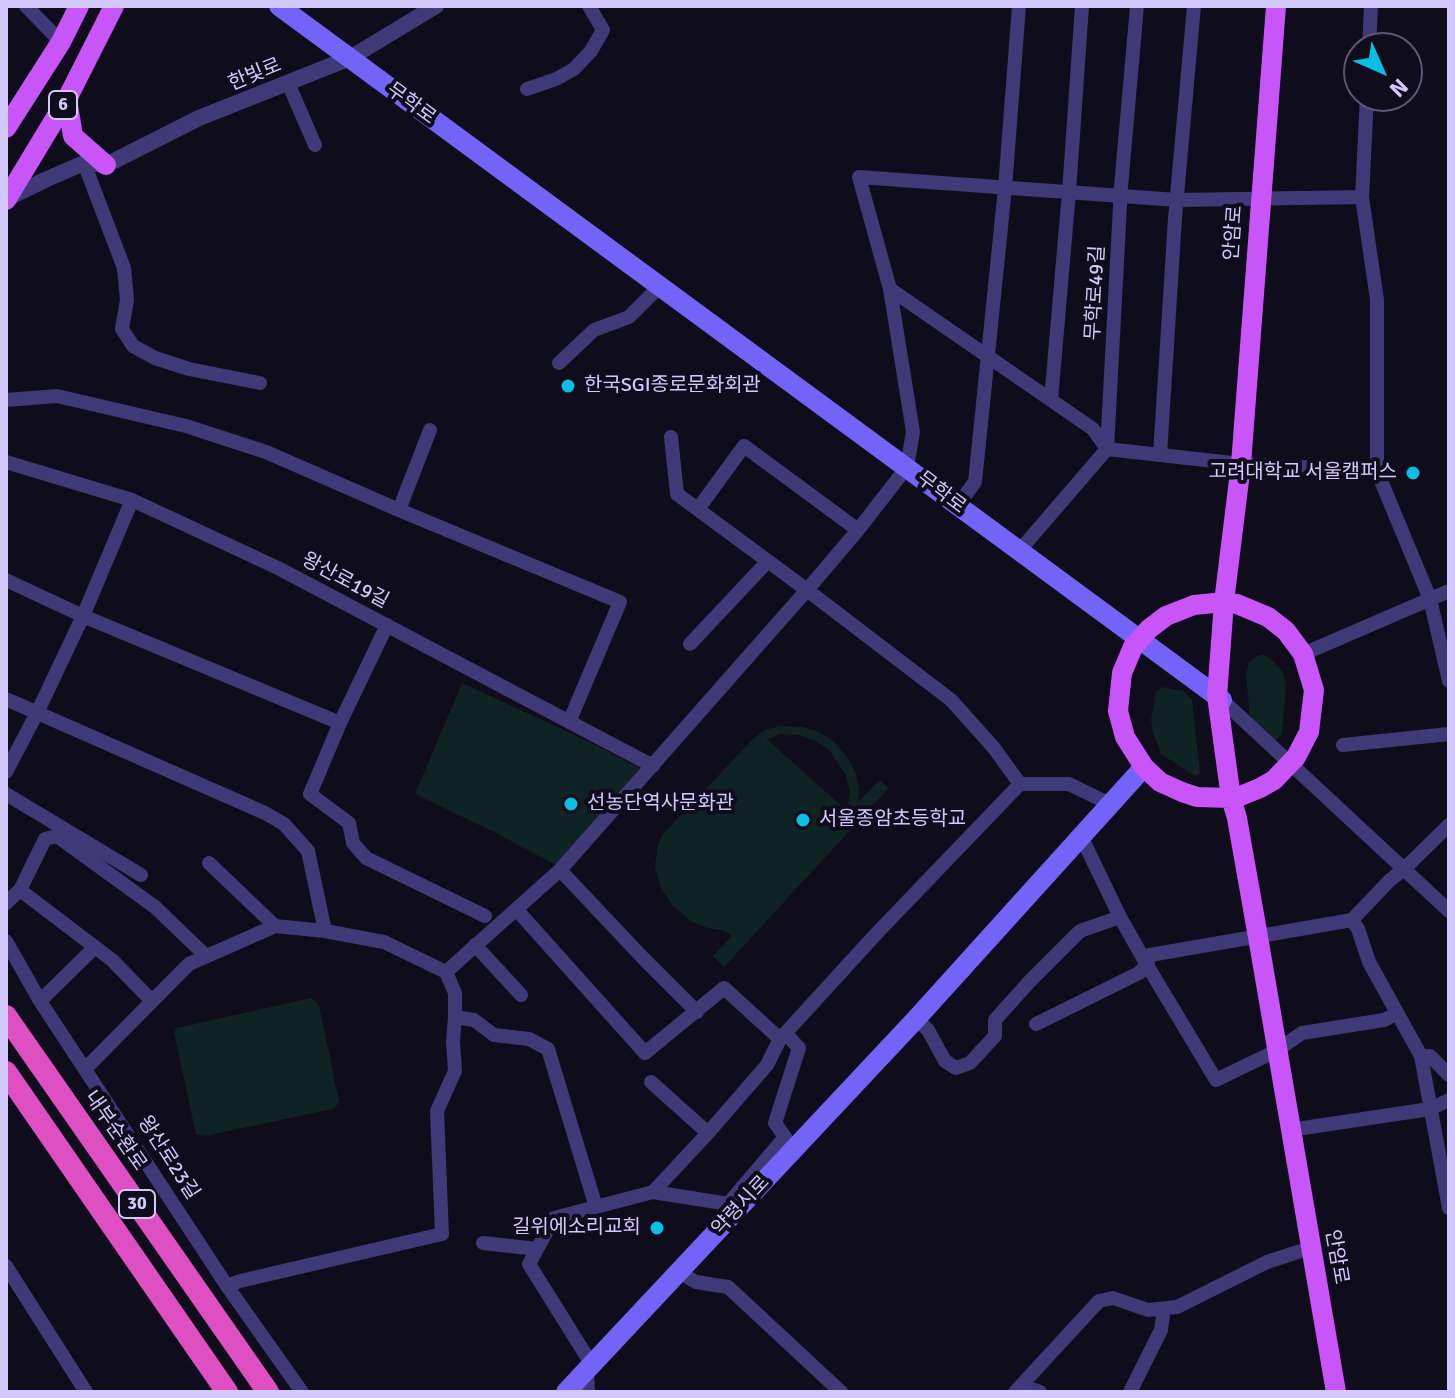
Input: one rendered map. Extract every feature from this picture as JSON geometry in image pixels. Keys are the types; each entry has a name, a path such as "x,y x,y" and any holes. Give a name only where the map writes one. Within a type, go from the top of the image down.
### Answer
{"highway":[{"name":"내부순환로","path":"6,1016 268,1392"},
{"name":"30","path":"6,1072 227,1392"}],"main road":[{"name":"6","path":"6,128 61,42 79,6"},
{"name":"6","path":"7,199 67,99 114,6"},
{"name":"무학로","path":"279,6 1219,698"},
{"name":"안암로","path":"1276,6 1241,464 1227,575 1219,698 1276,1051 1336,1392"},
{"path":"67,99 73,136 106,165"},
{"path":"1226,603 1237,604 1268,617 1286,631 1303,654 1314,690 1309,732 1296,757 1274,780 1235,805 1197,797 1160,782 1144,767 1125,737 1118,711 1122,673 1139,639 1166,616 1194,605 1226,603"},
{"name":"약령시로","path":"566,1392 679,1272 734,1205 916,1019 1144,767"}],"street":[{"path":"26,6 61,42"},
{"name":"한빛로","path":"106,165 199,118 350,58 436,6"},
{"path":"527,89 574,69 591,51 603,30 589,6"},
{"path":"957,506 975,482 1005,188 1019,6"},
{"path":"1051,400 1082,6"},
{"name":"무학로49길","path":"1107,449 1121,196 1137,6"},
{"path":"1160,455 1194,6"},
{"path":"1370,32 1371,6"},
{"path":"288,83 315,145"},
{"path":"1366,112 1362,197 1377,300 1377,471 1430,599 1449,681"},
{"path":"84,163 124,268 127,300 122,329 133,346 155,358 189,369 260,383"},
{"path":"7,199 84,163 106,165"},
{"path":"446,972 560,870 807,590 907,467 913,432 890,289 859,177 1177,200 1362,197"},
{"path":"559,363 594,330 629,317 660,286"},
{"path":"890,289 1093,429 1107,449 1241,464 1377,471"},
{"path":"6,400 57,396 186,426 266,452 620,602 569,722"},
{"path":"399,510 430,430"},
{"path":"671,437 677,494 951,700 994,748 1020,784"},
{"path":"698,509 744,446 858,530"},
{"path":"1020,550 1107,449"},
{"name":"왕산로19길","path":"6,462 132,500 278,568 653,766"},
{"path":"6,772 83,616 132,500"},
{"path":"690,644 768,561"},
{"path":"6,580 83,616 340,723"},
{"path":"1303,654 1449,591"},
{"path":"387,625 310,794 349,823 353,843 366,858 485,916"},
{"path":"1219,698 1449,911"},
{"path":"6,699 284,824 308,851 325,931"},
{"path":"1343,745 1449,734"},
{"path":"653,1192 767,1065 783,1036 1020,784 1069,784 1110,804"},
{"path":"6,794 141,875"},
{"path":"1036,1024 1139,973 1147,965 1150,955 1352,920 1449,825"},
{"path":"6,903 20,890 45,839 57,836 155,907 206,956"},
{"path":"1081,836 1120,917 1216,1080 1276,1051 1302,1033 1384,1020 1396,1014"},
{"path":"209,863 275,926"},
{"path":"560,870 697,1012"},
{"path":"20,890 112,960 152,1001"},
{"path":"516,909 645,1053 724,988 783,1036"},
{"path":"916,1019 928,1030 945,1061 956,1068 970,1063 995,1036 995,1020 1080,931 1120,917"},
{"path":"1352,920 1369,962 1421,1056 1449,1208"},
{"path":"86,1068 189,964 275,926 384,942 446,972 455,993 455,1071 437,1111 442,1234 227,1286"},
{"name":"왕산로23길","path":"6,941 40,1001 227,1286 302,1392"},
{"path":"475,945 521,995"},
{"path":"40,1001 95,947"},
{"path":"455,1017 474,1020 494,1035 529,1039 548,1049 596,1207"},
{"name":"약령시로","path":"734,1205 785,1137 775,1123 799,1048 783,1036"},
{"path":"1421,1056 1430,1056 1449,1075"},
{"path":"651,1082 708,1133"},
{"path":"1290,1130 1430,1109 1449,1100"},
{"path":"588,1392 590,1367 529,1264 554,1218 653,1192 734,1205"},
{"path":"483,1243 537,1249"},
{"path":"1020,1387 1099,1301 1113,1298 1148,1310 1177,1307 1267,1262 1310,1248"},
{"path":"6,1266 86,1392"},
{"path":"679,1272 696,1282 728,1287 841,1392"},
{"path":"1130,1392 1161,1330 1164,1309"},
{"path":"1020,1387 1040,1392"}],"green space":[{"path":"1259,655 1274,662 1282,671 1286,684 1282,734 1275,741 1250,718 1246,674 1249,662"},
{"path":"462,683 641,769 556,865 415,794"},
{"path":"1162,687 1184,691 1192,700 1200,774 1195,776 1161,754 1151,720 1156,692"},
{"path":"779,726 803,727 833,741 856,774 858,802 879,780 889,788 724,967 713,956 732,936 725,931 692,922 673,906 661,888 655,867 658,845 662,835 765,730","holes":["781,734 814,740 829,750 846,775 850,793 847,811 765,740"]},
{"path":"312,998 319,1005 338,1104 333,1109 205,1136 196,1134 174,1033 176,1028"}],"pier":[{"path":"6,1003 276,1392 202,1392 6,1111"}],"place":[{"name":"한국SGI종로문화회관","path":"568,386"},
{"name":"고려대학교 서울캠퍼스","path":"1413,473"},
{"name":"선농단역사문화관","path":"571,804"},
{"name":"서울종암초등학교","path":"803,820"},
{"name":"길위에소리교회","path":"657,1228"}]}
